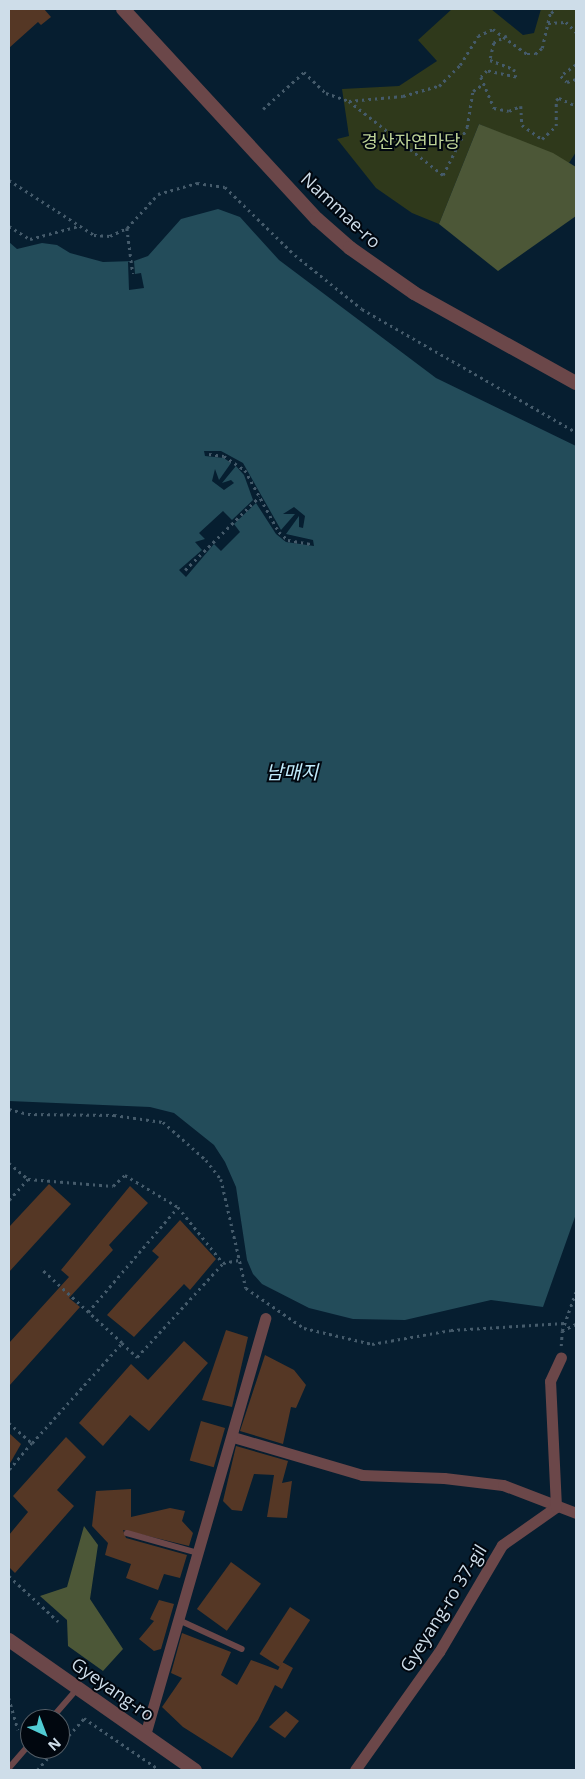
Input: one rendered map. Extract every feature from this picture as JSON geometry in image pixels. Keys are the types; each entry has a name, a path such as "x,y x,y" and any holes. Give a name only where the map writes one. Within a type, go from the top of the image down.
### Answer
{"street":[{"name":"Nammae-ro","path":"123,9 318,219 350,248 414,294 576,383"},
{"path":"145,1735 266,1318"},
{"path":"556,1507 550,1381 561,1357"},
{"path":"233,1437 362,1476 444,1478 503,1485 556,1507 576,1513"},
{"name":"Gyeyang-ro 37-gil","path":"355,1770 439,1652 502,1545 556,1507"},
{"name":"Gyeyang-ro","path":"9,1640 195,1770"}],"lane":[{"path":"127,1533 198,1554"},
{"path":"179,1620 242,1649"},
{"path":"60,1709 78,1688"},
{"path":"9,1768 20,1755"}],"path":[{"path":"349,101 403,96 439,86 460,65 478,36 493,29 506,36 527,54 536,54 542,48 551,9"},
{"path":"550,14 556,9"},
{"path":"548,23 566,22 576,32"},
{"path":"506,36 494,43 490,60 514,69 516,77 487,72 482,73 482,85 494,108 509,111 521,106 522,125 542,139 556,126 556,100 559,98 576,106"},
{"path":"576,65 561,76 567,82 576,79"},
{"path":"263,109 304,72 326,93 349,101 443,175 467,127 473,91 482,85"},
{"path":"9,180 94,235 110,236 127,228 158,194 197,182 225,187 294,255 362,309 576,432"},
{"path":"9,226 30,238 80,226"},
{"path":"127,228 133,274"},
{"path":"210,454 236,462 245,470 279,532 288,540 311,544"},
{"path":"185,570 259,497"},
{"path":"9,1110 28,1114 114,1115 163,1122 206,1160 221,1179 246,1288 304,1328 372,1344 451,1330 565,1323"},
{"path":"9,1163 28,1179 113,1186 125,1175 178,1207 224,1262"},
{"path":"9,1200 28,1179"},
{"path":"88,1312 178,1207"},
{"path":"41,1269 137,1357 224,1262 240,1260"},
{"path":"561,1357 562,1331 576,1291"},
{"path":"562,1331 576,1324"},
{"path":"9,1470 122,1343"},
{"path":"9,1424 32,1443"},
{"path":"9,1576 58,1621"},
{"path":"9,1698 18,1730"},
{"path":"70,1733 84,1718 160,1770"},
{"path":"37,1770 47,1759"}],"green space":[{"name":"경산자연마당","path":"452,9 491,9 523,35 534,33 541,9 576,9 576,152 569,163 479,124 439,224 412,213 376,188 337,139 349,136 342,89 399,86 437,61 418,40"},
{"path":"479,124 553,153 576,167 576,216 498,271 439,224"},
{"path":"84,1526 98,1545 90,1599 123,1649 103,1671 68,1646 67,1620 40,1596 67,1587"}],"water":[{"name":"남매지","path":"218,209 240,217 279,260 436,378 576,446 576,1214 543,1307 491,1300 405,1320 353,1319 309,1308 262,1284 253,1274 247,1260 236,1187 225,1162 214,1145 174,1113 150,1107 9,1101 9,242 17,249 42,243 57,245 70,253 103,262 134,261 148,256 181,219"}],"pier":[{"path":"134,261 135,274 141,273 144,288 129,290 128,262"},
{"path":"204,451 221,451 243,463 281,530 295,514 283,514 294,507 305,516 303,528 299,527 299,516 286,534 313,540 314,546 286,542 276,534 256,503 234,524 240,532 221,551 214,544 186,577 179,570 202,550 195,542 205,539 199,533 223,511 232,520 253,500 244,475 236,466 222,483 231,480 234,483 224,490 212,481 215,469 219,480 231,463 224,458 205,456"}],"building":[{"path":"9,9 44,9 51,17 41,25 38,22 9,48"},
{"path":"49,1184 71,1204 9,1272 9,1227"},
{"path":"130,1186 148,1203 109,1245 113,1250 69,1298 80,1307 9,1386 9,1343 69,1277 61,1270"},
{"path":"180,1220 216,1259 190,1290 184,1284 134,1337 107,1315 159,1257 152,1251"},
{"path":"226,1330 248,1337 232,1407 202,1400"},
{"path":"184,1341 208,1363 149,1431 130,1415 103,1446 79,1423 131,1364 148,1380"},
{"path":"265,1355 294,1370 306,1385 296,1408 291,1407 283,1444 240,1431"},
{"path":"201,1421 225,1428 214,1467 190,1460"},
{"path":"9,1433 21,1444 9,1465"},
{"path":"66,1437 86,1457 57,1490 74,1506 15,1573 9,1567 9,1535 28,1512 13,1496"},
{"path":"236,1446 288,1461 282,1483 292,1481 287,1518 267,1517 274,1475 254,1474 242,1511 232,1510 223,1501"},
{"path":"131,1489 131,1517 170,1508 185,1511 182,1521 193,1533 189,1546 123,1530 126,1538 187,1555 180,1578 164,1574 158,1590 126,1578 131,1564 105,1555 108,1543 92,1526 96,1491"},
{"path":"231,1562 261,1584 227,1631 197,1609"},
{"path":"159,1600 174,1604 161,1649 154,1651 139,1639 154,1621 150,1619"},
{"path":"290,1607 310,1620 280,1667 260,1654"},
{"path":"182,1633 231,1652 221,1675 237,1685 251,1660 278,1670 282,1662 293,1668 282,1689 275,1685 258,1720 232,1758 183,1727 162,1707 182,1678 171,1673"},
{"path":"286,1711 299,1721 285,1738 269,1727"}]}
